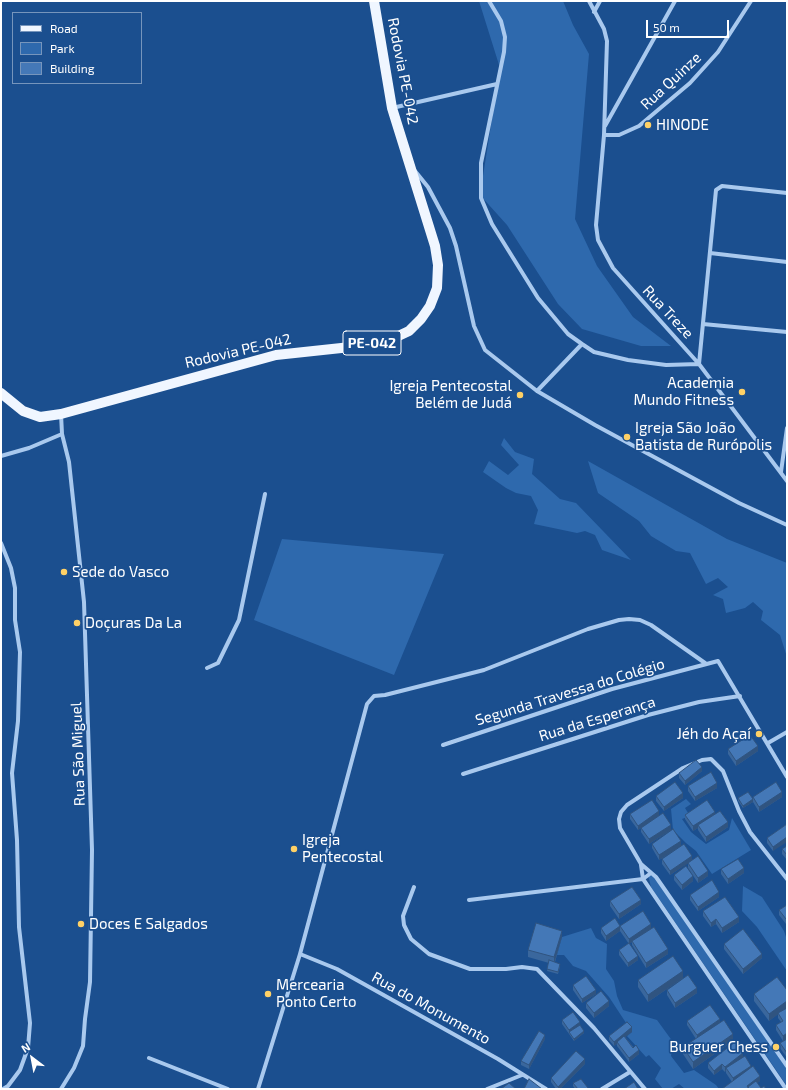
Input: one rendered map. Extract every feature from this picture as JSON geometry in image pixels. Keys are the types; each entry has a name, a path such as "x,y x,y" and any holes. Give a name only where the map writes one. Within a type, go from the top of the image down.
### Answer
{"main road":[{"name":"Rodovia PE-042","path":"1,393 23,411 40,417 61,414 276,355 360,346 394,338 409,331 430,306 437,288 438,265 436,246 392,108 374,1"}],"street":[{"path":"489,1 501,21 505,37 504,52 481,163 481,198 492,224 538,298 559,324 582,344 594,352 628,360 666,365 699,364 717,188 722,186 787,193"},
{"name":"Rua Treze","path":"589,1 604,29 607,41 604,135 596,225 598,240 614,268 699,364 787,481"},
{"path":"594,12 600,1"},
{"path":"604,128 675,1"},
{"name":"Rua Quinze","path":"604,135 619,135 639,126 690,83 718,52 751,1"},
{"path":"392,108 497,84"},
{"path":"411,166 428,187 450,228 456,246 474,326 485,350 537,391 655,459 739,503 787,525"},
{"path":"710,253 787,262"},
{"path":"703,324 787,332"},
{"path":"537,391 582,344"},
{"name":"Rua São Miguel","path":"61,414 62,434 69,462 84,602 92,850 90,982 84,1019 83,1046 74,1068 61,1089"},
{"path":"781,472 787,428"},
{"path":"1,456 29,448 62,434"},
{"path":"207,668 218,663 239,620 265,494"},
{"path":"1,543 11,568 14,582 15,620 20,652 18,721 12,773 17,840 19,927 30,1023 28,1048 20,1070 4,1089"},
{"path":"258,1089 300,954 367,704 374,696 385,695 484,670 588,629 619,620 640,620 650,625 705,663 718,661 787,777"},
{"name":"Segunda Travessa do Colégio","path":"443,745 612,689 705,663"},
{"name":"Rua da Esperança","path":"462,774 655,713 699,702 740,696"},
{"path":"768,743 787,732"},
{"path":"787,879 750,832 739,811 723,771 717,763 711,759 702,760 684,768 627,805 621,812 619,819 620,828 641,864 651,873 736,990 787,1066"},
{"path":"641,864 643,879 786,1089"},
{"path":"469,900 643,879 651,873"},
{"path":"414,887 403,916 404,925 411,939 429,954 470,969 506,969 522,967 537,969 594,1028 645,1089"},
{"name":"Rua do Monumento","path":"300,954 337,969 498,1059 546,1089"},
{"path":"149,1058 228,1089"},
{"path":"602,1089 630,1072"},
{"path":"487,1089 522,1075"}],"green space":[{"path":"479,1 563,1 573,25 589,54 575,219 597,266 633,317 671,346 641,346 582,329 558,304 507,225 480,195 500,68"},
{"path":"504,438 515,452 534,459 532,474 560,499 576,503 631,560 602,550 595,535 585,531 577,533 534,524 538,510 531,496 516,493 506,488 483,472 489,461 508,475 519,465 501,445"},
{"path":"588,461 727,539 787,563 787,657 780,635 761,620 763,611 753,602 745,608 726,613 723,599 713,595 728,587 718,578 706,584 690,553 676,551 651,536 639,521 598,493"},
{"path":"282,539 444,554 394,675 254,620"},
{"path":"686,799 691,804 685,808 690,816 682,819 691,832 706,844 729,830 732,818 751,850 712,874 696,851 673,830 671,809"},
{"path":"648,875 655,877 787,1069 787,1086 651,887"},
{"path":"743,886 762,897 784,931 787,940 787,971 757,927 742,911"},
{"path":"591,928 596,938 607,944 606,969 614,981 617,996 623,1010 657,1020 673,1042 671,1056 684,1073 694,1070 716,1085 719,1089 685,1089 679,1084 671,1089 663,1089 655,1079 661,1068 649,1055 646,1057 627,1036 632,1032 609,997 586,971 573,966 564,955 557,955 562,937"}],"building":[{"path":"750,735 758,746 736,761 728,749"},
{"path":"696,760 702,767 685,781 679,773"},
{"path":"711,772 717,783 695,797 688,786"},
{"path":"675,782 683,793 664,807 656,796"},
{"path":"776,782 782,792 759,807 753,797"},
{"path":"748,792 753,799 743,806 738,798"},
{"path":"652,800 659,811 638,826 630,814"},
{"path":"707,800 715,812 693,826 685,815"},
{"path":"720,811 728,822 706,837 698,825"},
{"path":"663,813 671,825 649,839 641,828"},
{"path":"787,824 787,837 773,847 767,838"},
{"path":"673,829 681,841 659,855 652,844"},
{"path":"684,844 692,856 670,871 662,859"},
{"path":"787,846 787,855 782,849"},
{"path":"698,856 708,871 698,878 688,863"},
{"path":"738,859 744,868 728,879 721,869"},
{"path":"686,866 693,876 682,885 674,875"},
{"path":"712,880 719,892 698,907 690,895"},
{"path":"632,887 641,900 619,914 610,901"},
{"path":"725,897 739,917 722,928 716,919 711,923 703,911"},
{"path":"787,905 787,918 786,919 779,910"},
{"path":"643,911 651,924 629,939 620,926"},
{"path":"615,918 620,926 606,936 601,928"},
{"path":"536,923 562,931 554,957 528,950"},
{"path":"654,927 668,949 646,963 632,941"},
{"path":"743,929 762,954 743,969 724,944"},
{"path":"629,943 638,956 628,963 619,950"},
{"path":"673,956 683,971 648,995 638,980"},
{"path":"549,960 560,964 558,972 547,969"},
{"path":"688,975 697,988 675,1003 667,990"},
{"path":"586,976 596,990 582,999 573,985"},
{"path":"777,977 787,990 787,1001 769,1014 754,994"},
{"path":"601,991 609,1001 594,1013 586,1003"},
{"path":"710,1005 720,1019 697,1035 687,1021"},
{"path":"787,1008 787,1033 783,1036 776,1025 783,1021 778,1013"},
{"path":"573,1012 580,1022 569,1030 562,1020"},
{"path":"724,1020 733,1034 693,1062 683,1047"},
{"path":"627,1022 632,1027 614,1042 609,1036"},
{"path":"580,1025 584,1031 574,1039 569,1032"},
{"path":"539,1031 545,1035 529,1065 521,1061"},
{"path":"624,1036 633,1048 636,1045 639,1050 629,1058 617,1042"},
{"path":"787,1039 787,1053 780,1043"},
{"path":"735,1042 743,1053 725,1067 722,1064 714,1071 708,1063"},
{"path":"576,1051 585,1059 558,1087 551,1078"},
{"path":"745,1056 751,1066 733,1078 726,1068"},
{"path":"753,1066 760,1076 747,1086 749,1089 722,1089"},
{"path":"529,1079 542,1089 524,1089"},
{"path":"581,1079 588,1088 587,1089 578,1089 573,1083"},
{"path":"756,1081 761,1088 749,1089 748,1087"},
{"path":"634,1082 638,1089 624,1089"},
{"path":"509,1083 516,1089 501,1089"}],"place":[{"name":"HINODE","path":"648,125"},
{"name":"Academia Mundo Fitness","path":"742,392"},
{"name":"Igreja Pentecostal Belém de Judá","path":"520,395"},
{"name":"Igreja São João Batista de Rurópolis","path":"627,437"},
{"name":"Sede do Vasco","path":"64,572"},
{"name":"Doçuras Da La","path":"77,623"},
{"name":"Jéh do Açaí","path":"759,734"},
{"name":"Igreja Pentecostal","path":"294,849"},
{"name":"Doces E Salgados","path":"81,924"},
{"name":"Mercearia Ponto Certo","path":"268,994"},
{"name":"Burguer Chess","path":"776,1047"}]}
